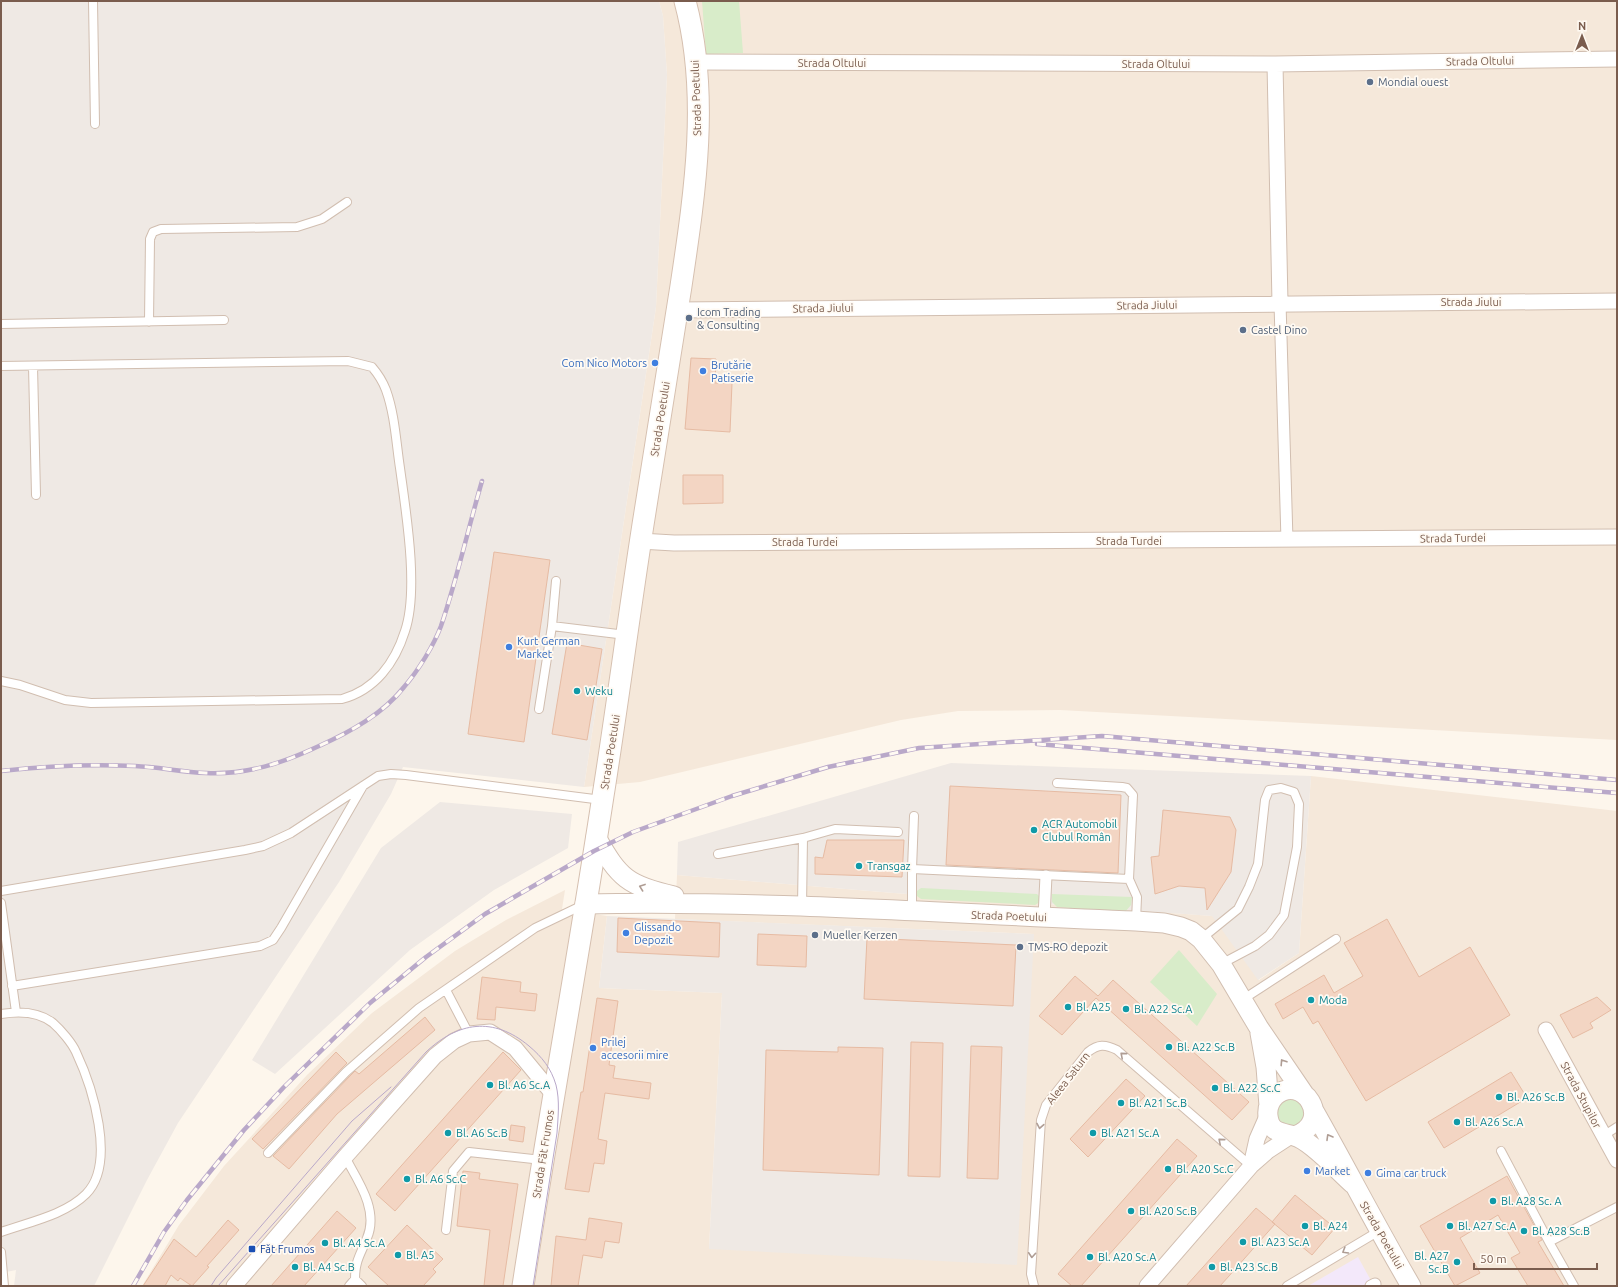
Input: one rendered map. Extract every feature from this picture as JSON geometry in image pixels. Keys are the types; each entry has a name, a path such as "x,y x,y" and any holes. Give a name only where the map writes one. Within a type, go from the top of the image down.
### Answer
{"main road":[{"name":"Strada Poetului","path":"585,904 677,310 688,234 698,144 696,62 685,1"},
{"name":"Strada Făt Frumos","path":"523,1286 542,1160 585,904"}],"street":[{"name":"Strada Oltului","path":"696,62 1275,64 1617,59"},
{"path":"1275,64 1287,540"},
{"name":"Strada Jiului","path":"677,310 1280,303 1617,301"},
{"name":"Strada Turdei","path":"640,542 1287,540 1617,537"},
{"name":"Strada Poetului","path":"596,837 614,868 622,876 634,884 664,894 707,904"},
{"path":"1044,917 1046,876"},
{"name":"Strada Poetului","path":"585,904 802,906 912,912 1136,920 1164,923 1181,927 1201,939 1222,964 1259,1028 1304,1094 1309,1099 1353,1184 1411,1286"},
{"name":"Strada Poetului","path":"1259,1028 1266,1067 1268,1110 1274,1128 1280,1133 1293,1136 1320,1152 1353,1184"},
{"name":"Strada Stupilor","path":"1546,1030 1617,1160"},
{"path":"234,1286 345,1157 435,1056 454,1041 468,1034 490,1032 515,1048 553,1094"},
{"path":"1251,1166 1257,1140 1272,1099 1285,1090 1292,1090 1304,1094"},
{"path":"1146,1286 1251,1166 1268,1151 1308,1129 1314,1117 1314,1111"}],"lane":[{"path":"93,1 95,124"},
{"path":"149,322 150,239 153,232 161,229 298,227 322,219 347,202"},
{"path":"1,324 224,320"},
{"path":"1,366 348,361 372,367 386,389 392,412 405,508 411,571 409,616 405,632 398,647 378,680 365,690 342,699 91,704 65,700 20,685 1,681"},
{"path":"33,366 36,496"},
{"path":"539,709 552,626 556,581"},
{"path":"552,626 627,636"},
{"path":"1,891 263,846 291,832 364,784 384,774 406,775 602,800"},
{"path":"1057,783 1122,786 1130,791 1134,799 1129,879 1137,897 1136,920"},
{"path":"12,986 260,946 273,940 282,928 364,784"},
{"path":"1201,939 1238,909 1249,886 1258,864 1265,800 1269,790 1281,788 1294,792 1299,804 1297,846 1284,915 1269,935 1255,946 1222,964"},
{"path":"912,912 914,816"},
{"path":"718,854 803,838 835,829 898,832"},
{"path":"802,906 803,838"},
{"path":"912,869 1129,879"},
{"path":"1,903 16,1012"},
{"path":"268,1153 346,1072 413,1013 535,928 585,904"},
{"path":"1242,1000 1336,939"},
{"path":"446,990 468,1034"},
{"path":"1,1014 16,1012 32,1013 53,1023 75,1050 96,1108 101,1155 97,1176 87,1193 67,1208 1,1232"},
{"name":"Aleea Saturn","path":"1034,1286 1031,1274 1041,1120 1046,1105 1094,1046 1102,1045 1117,1050 1251,1166"},
{"path":"1603,1136 1617,1127"},
{"path":"1501,1151 1574,1286"},
{"path":"446,1230 453,1171 468,1152 542,1160"},
{"path":"345,1157 362,1188 371,1219 368,1238 357,1258 355,1279 349,1286"},
{"path":"1549,1242 1617,1207"},
{"path":"1287,1286 1379,1231"},
{"path":"1,1252 4,1286"},
{"path":"355,1279 362,1286"}],"shaded area":[{"path":"1,1 659,1 663,16 667,75 656,307 584,787 403,767 391,794 339,882 178,1123 147,1180 94,1286 14,1286 16,1270 1,1273"},
{"path":"659,1 1617,1 1617,740 1060,710 958,711 901,720 640,782 584,787 656,307 667,75 663,16"},
{"path":"951,763 1311,776 1299,953 1258,980 1212,916 894,893 677,875 678,842"},
{"path":"1311,776 1617,811 1617,1286 142,1286 179,1225 224,1166 307,1075 372,1013 455,951 506,920 565,890 562,909 607,916 599,988 722,993 709,1249 1034,934 675,919 677,875 894,893 1213,916 1259,980 1299,953"},
{"path":"440,802 572,814 568,848 494,890 410,950 275,1074 252,1060 381,848"},
{"path":"607,916 1034,934 1017,1265 709,1249 722,993 599,988"},
{"path":"1358,1257 1374,1286 1308,1286"}],"green space":[{"path":"702,1 739,1 743,53 706,54"},
{"path":"921,888 1037,894 1040,897 1040,902 1035,905 921,899 917,896 917,891"},
{"path":"1052,894 1132,897 1131,905 1125,912 1057,907 1052,902"},
{"path":"1179,950 1217,994 1197,1026 1150,982"},
{"path":"1291,1099 1301,1103 1305,1113 1301,1123 1291,1127 1281,1123 1277,1113 1281,1103"}],"building":[{"path":"691,358 716,359 715,383 732,383 730,432 685,429"},
{"path":"683,475 723,475 723,503 683,504"},
{"name":"Kurt German Market","path":"494,552 550,560 524,742 468,734"},
{"name":"Weku","path":"567,643 602,649 587,740 552,734"},
{"name":"ACR Automobil Clubul Român","path":"950,786 1121,795 1118,873 946,865"},
{"path":"1163,810 1230,817 1236,830 1231,872 1207,910 1205,888 1179,886 1155,894 1151,857 1159,856"},
{"name":"Transgaz","path":"827,840 904,840 902,877 815,874 815,857 823,858"},
{"path":"618,918 720,923 719,957 617,952"},
{"path":"1387,919 1419,977 1470,947 1510,1015 1366,1101 1318,1021 1313,1024 1303,1007 1283,1019 1275,1004 1324,975 1334,993 1363,976 1344,943"},
{"path":"758,934 807,936 806,967 757,965"},
{"path":"867,938 1016,945 1013,1006 864,999"},
{"path":"1075,976 1098,996 1113,980 1249,1102 1232,1120 1096,998 1062,1035 1039,1016"},
{"path":"482,977 521,982 520,992 537,994 535,1011 496,1007 495,1020 477,1019"},
{"path":"1597,997 1611,1010 1590,1023 1593,1028 1573,1038 1560,1015"},
{"path":"597,998 618,1001 609,1065 615,1066 613,1078 651,1083 649,1099 605,1093 598,1139 607,1141 604,1164 594,1163 589,1192 565,1189 581,1092 583,1092"},
{"path":"425,1017 435,1030 337,1114 289,1169 273,1156 355,1071 359,1074"},
{"path":"911,1042 943,1043 940,1177 908,1176"},
{"path":"971,1046 1002,1047 998,1179 967,1178"},
{"path":"838,1047 883,1048 879,1175 763,1170 766,1050 838,1052"},
{"path":"336,1052 347,1063 263,1149 252,1139"},
{"path":"503,1052 521,1070 395,1211 376,1194"},
{"path":"1511,1072 1527,1098 1444,1148 1428,1122"},
{"path":"1126,1079 1145,1096 1088,1157 1070,1139"},
{"path":"511,1125 525,1127 523,1142 509,1140"},
{"path":"1177,1139 1197,1156 1081,1286 1072,1286 1058,1274"},
{"path":"463,1171 480,1173 479,1179 518,1184 503,1286 484,1286 490,1230 457,1226"},
{"path":"1507,1176 1542,1240 1538,1242 1564,1286 1528,1286 1511,1258 1520,1253 1498,1215 1460,1238 1480,1273 1455,1286 1420,1226"},
{"name":"Bl. A24","path":"1295,1195 1335,1228 1312,1255 1272,1222"},
{"name":"Bl. A23 Sc.A","path":"1256,1208 1275,1224 1229,1276 1220,1286 1186,1286"},
{"name":"Bl. A4 Sc.A","path":"337,1211 356,1228 304,1286 271,1286"},
{"path":"589,1218 622,1223 619,1243 605,1241 602,1258 583,1255 578,1286 551,1286 556,1236 586,1240"},
{"path":"228,1220 239,1230 207,1266 209,1267 192,1286 180,1278 178,1281 171,1275 165,1286 143,1286 174,1239 196,1257"},
{"name":"Bl. A5","path":"407,1225 443,1259 433,1269 436,1272 423,1286 389,1286 368,1267"}],"tram line":[{"path":"218,1286 426,1052 451,1034 476,1026 502,1030 516,1036 538,1054 546,1063 552,1073 556,1085 558,1103 557,1133 533,1286"},
{"path":"211,1286 216,1278 352,1121 391,1087"}],"railway":[{"path":"1,771 84,765 118,765 188,772 236,772 264,767 292,758 331,741 354,728 376,714 396,697 415,673 434,641 441,626 452,590 482,481"},
{"path":"133,1286 164,1232 187,1200 244,1130 284,1087 370,1003 426,957 485,914 594,851 633,832 732,796 828,767 919,748 1102,736 1617,780"},
{"path":"1037,744 1617,793"}],"place":[{"name":"Mondial ouest","path":"1370,82"},
{"name":"Icom Trading & Consulting","path":"689,318"},
{"name":"Castel Dino","path":"1243,330"},
{"name":"Com Nico Motors","path":"655,363"},
{"name":"Brutărie Patiserie","path":"703,371"},
{"name":"Kurt German Market","path":"509,647"},
{"name":"Weku","path":"577,691"},
{"name":"ACR Automobil Clubul Român","path":"1034,830"},
{"name":"Transgaz","path":"859,866"},
{"name":"Glissando Depozit","path":"626,933"},
{"name":"Mueller Kerzen","path":"815,935"},
{"name":"TMS-RO depozit","path":"1020,947"},
{"name":"Moda","path":"1311,1000"},
{"name":"Bl. A25","path":"1068,1007"},
{"name":"Bl. A22 Sc.A","path":"1126,1009"},
{"name":"Bl. A22 Sc.B","path":"1169,1047"},
{"name":"Prilej accesorii mire","path":"593,1048"},
{"name":"Bl. A6 Sc.A","path":"490,1085"},
{"name":"Bl. A22 Sc.C","path":"1215,1088"},
{"name":"Bl. A26 Sc.B","path":"1499,1097"},
{"name":"Bl. A21 Sc.B","path":"1121,1103"},
{"name":"Bl. A26 Sc.A","path":"1457,1122"},
{"name":"Bl. A6 Sc.B","path":"448,1133"},
{"name":"Bl. A21 Sc.A","path":"1093,1133"},
{"name":"Bl. A20 Sc.C","path":"1168,1169"},
{"name":"Market","path":"1307,1171"},
{"name":"Gima car truck","path":"1368,1173"},
{"name":"Bl. A6 Sc.C","path":"407,1179"},
{"name":"Bl. A28 Sc. A","path":"1493,1201"},
{"name":"Bl. A20 Sc.B","path":"1131,1211"},
{"name":"Bl. A24","path":"1305,1226"},
{"name":"Bl. A27 Sc.A","path":"1450,1226"},
{"name":"Bl. A28 Sc.B","path":"1524,1231"},
{"name":"Bl. A23 Sc.A","path":"1243,1242"},
{"name":"Bl. A4 Sc.A","path":"325,1243"},
{"name":"Făt Frumos","path":"252,1249"},
{"name":"Bl. A5","path":"398,1255"},
{"name":"Bl. A20 Sc.A","path":"1090,1257"},
{"name":"Bl. A27 Sc.B","path":"1457,1262"},
{"name":"Bl. A4 Sc.B","path":"295,1267"},
{"name":"Bl. A23 Sc.B","path":"1212,1267"}]}
